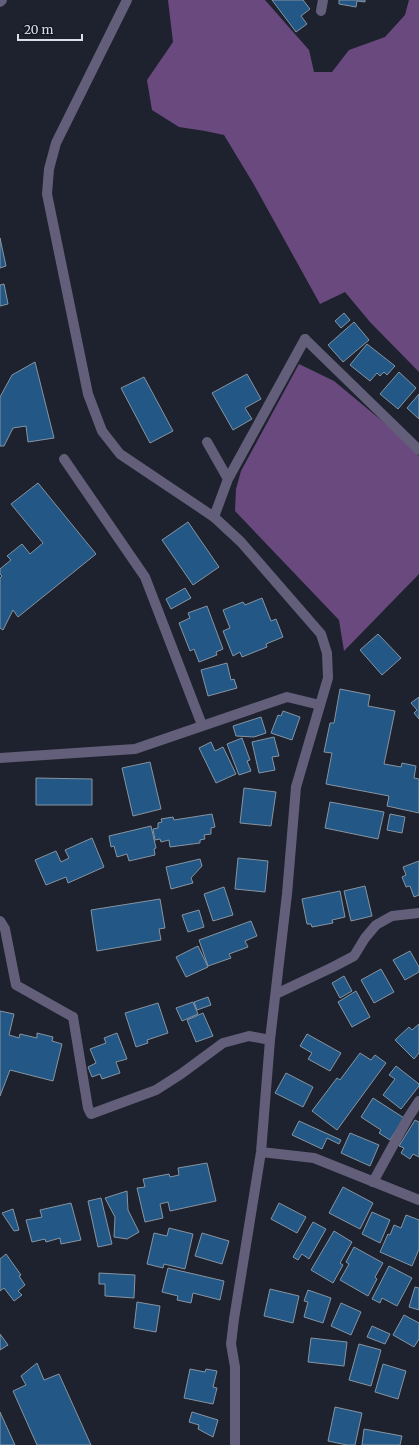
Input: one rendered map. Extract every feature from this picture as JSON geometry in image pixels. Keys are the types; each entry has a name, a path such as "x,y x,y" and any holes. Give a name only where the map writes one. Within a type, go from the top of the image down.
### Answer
{"street":[{"path":"127,0 56,143 49,169 47,194 88,394 102,431 120,454 214,517 241,542 321,634 327,653 328,678 296,786 287,894 270,1040 261,1152 234,1319 232,1344 235,1367 235,1445"},
{"path":"321,11 323,0"},
{"path":"214,517 228,479 305,339 419,450"},
{"path":"207,442 228,479"},
{"path":"64,459 144,577 202,725"},
{"path":"0,758 136,749 202,725 287,697 320,705"},
{"path":"276,994 333,968 354,956 365,938 376,925 392,916 419,913"},
{"path":"0,921 5,929 16,985 73,1017 88,1108 91,1114 156,1090 181,1074 223,1043 249,1036 270,1040"},
{"path":"373,1182 419,1101"},
{"path":"261,1152 314,1158 419,1200"}],"shaded area":[{"path":"168,0 265,0 309,50 314,72 332,72 349,50 385,37 405,15 409,0 419,0 419,372 370,322 345,292 320,304 253,183 224,135 179,127 152,110 147,80 173,42"},
{"path":"299,364 334,381 393,430 419,456 419,574 344,651 339,620 235,511 236,489 241,471"}],"building":[{"path":"272,0 303,0 310,9 301,16 307,24 296,32"},
{"path":"339,0 365,0 365,2 357,1 356,7 339,4"},
{"path":"0,238 6,266 0,268"},
{"path":"4,284 8,304 0,306 0,285"},
{"path":"344,313 350,320 341,328 335,321"},
{"path":"354,322 369,340 343,362 328,345"},
{"path":"367,344 395,366 387,375 384,372 380,376 377,373 370,381 350,365"},
{"path":"35,362 54,438 28,442 26,426 13,428 4,446 0,446 0,397 12,375"},
{"path":"399,372 416,388 398,409 380,394"},
{"path":"247,374 261,399 245,408 252,419 233,430 212,393"},
{"path":"144,377 173,431 150,443 121,388"},
{"path":"419,394 419,419 407,408"},
{"path":"38,483 96,554 18,617 13,610 3,630 0,628 0,578 2,576 0,574 0,569 11,560 7,556 22,544 30,554 43,543 11,504"},
{"path":"188,522 219,567 193,585 162,540"},
{"path":"185,588 191,598 171,609 166,599"},
{"path":"262,598 271,621 276,619 283,637 266,644 267,647 242,657 240,652 233,656 223,631 230,628 223,610 243,602 245,605"},
{"path":"207,606 223,649 216,652 217,655 199,662 194,649 190,651 179,623 190,618 188,613"},
{"path":"378,634 401,658 382,675 360,650"},
{"path":"227,663 231,680 234,679 237,688 208,696 201,670"},
{"path":"340,689 370,695 368,706 395,711 384,764 401,767 402,763 416,766 414,778 419,779 419,813 387,806 389,796 326,784 332,753 324,752 330,723 334,723"},
{"path":"419,697 419,719 414,713 417,710 411,703"},
{"path":"283,711 300,717 292,740 271,733 278,715 281,716"},
{"path":"261,717 266,733 254,737 236,736 233,726"},
{"path":"274,737 279,756 272,757 275,770 259,773 252,742"},
{"path":"242,738 250,760 247,761 251,771 239,775 227,744"},
{"path":"211,742 215,751 223,747 236,774 216,783 199,748"},
{"path":"150,762 161,809 133,816 122,768"},
{"path":"36,778 92,779 92,805 36,805"},
{"path":"244,788 276,792 271,826 240,823"},
{"path":"330,802 384,812 378,839 325,828"},
{"path":"212,814 215,827 211,828 211,834 204,835 205,839 200,840 200,843 170,847 169,840 161,842 160,839 155,840 153,829 158,828 158,823 162,822 161,819 173,817 174,820"},
{"path":"390,814 405,817 402,833 387,830"},
{"path":"151,826 156,848 154,849 155,855 129,861 127,854 117,857 114,846 111,847 109,836"},
{"path":"92,838 104,867 68,883 66,877 46,885 35,860 56,851 61,862 69,858 65,850"},
{"path":"238,858 268,861 265,892 235,889"},
{"path":"200,859 202,866 191,878 193,883 171,889 166,867"},
{"path":"419,861 419,895 414,897 410,886 406,887 402,877 406,875 403,867"},
{"path":"365,886 372,916 351,921 344,891"},
{"path":"224,887 233,915 213,921 204,894"},
{"path":"340,891 345,917 332,920 333,923 312,927 311,924 307,924 302,899"},
{"path":"160,899 165,928 159,929 161,940 97,951 91,910"},
{"path":"199,910 204,927 188,932 182,915"},
{"path":"251,921 257,936 245,941 248,947 229,954 231,958 208,966 199,940"},
{"path":"198,946 208,967 186,977 176,957"},
{"path":"410,951 419,967 419,972 405,980 393,960"},
{"path":"381,969 394,992 374,1003 361,980"},
{"path":"344,976 352,991 340,998 332,983"},
{"path":"356,991 370,1017 352,1027 338,1002"},
{"path":"208,997 211,1005 197,1010 194,1002"},
{"path":"193,1002 198,1014 182,1021 176,1008"},
{"path":"158,1003 168,1033 147,1040 148,1043 136,1047 125,1013"},
{"path":"0,1011 14,1014 9,1035 19,1038 20,1034 37,1038 37,1033 53,1037 52,1041 62,1044 53,1081 10,1070 0,1096"},
{"path":"203,1013 213,1036 196,1042 187,1020"},
{"path":"419,1024 419,1053 414,1059 395,1040 409,1027 412,1030"},
{"path":"117,1033 127,1059 116,1062 120,1073 102,1079 100,1074 92,1077 88,1067 96,1063 90,1049 106,1043 104,1038"},
{"path":"307,1034 341,1053 330,1071 308,1059 312,1053 300,1046"},
{"path":"360,1053 371,1060 375,1055 386,1063 337,1130 312,1111 337,1078 340,1080"},
{"path":"396,1066 419,1084 401,1109 383,1095 395,1079 389,1075"},
{"path":"286,1073 313,1087 303,1107 275,1093"},
{"path":"373,1098 404,1118 390,1140 379,1133 381,1130 361,1117"},
{"path":"415,1120 419,1122 419,1157 413,1154 410,1159 401,1153 404,1148 399,1146"},
{"path":"299,1121 341,1140 339,1144 327,1138 322,1149 292,1135"},
{"path":"350,1133 379,1145 370,1166 341,1153"},
{"path":"207,1163 216,1201 170,1211 168,1202 160,1204 163,1218 145,1222 137,1188 145,1187 143,1179 169,1174 170,1177 179,1175 178,1168"},
{"path":"343,1187 373,1203 360,1229 329,1213"},
{"path":"127,1191 128,1210 139,1232 127,1239 114,1237 115,1217 105,1198"},
{"path":"101,1198 112,1244 98,1247 88,1201"},
{"path":"71,1203 81,1240 61,1244 60,1238 46,1242 45,1239 32,1242 26,1220 42,1217 40,1210"},
{"path":"279,1203 306,1217 297,1233 271,1219"},
{"path":"13,1209 19,1230 14,1231 2,1213"},
{"path":"372,1212 390,1220 380,1243 362,1234"},
{"path":"406,1215 419,1220 419,1249 412,1266 380,1252 394,1225 401,1228"},
{"path":"313,1222 326,1229 309,1259 302,1254 298,1260 293,1257"},
{"path":"169,1228 193,1234 185,1269 164,1264 163,1268 147,1264 154,1233 167,1236"},
{"path":"334,1231 352,1242 340,1263 343,1265 333,1283 311,1270"},
{"path":"202,1233 229,1241 222,1264 195,1256"},
{"path":"354,1247 383,1263 375,1277 377,1279 368,1296 340,1280 349,1264 346,1262"},
{"path":"6,1254 21,1275 19,1276 25,1285 18,1291 22,1295 14,1301 4,1288 0,1291 0,1259"},
{"path":"389,1266 412,1278 397,1306 382,1298 380,1303 372,1299"},
{"path":"168,1268 224,1281 220,1300 193,1293 191,1303 177,1300 178,1296 162,1292"},
{"path":"99,1273 135,1275 134,1298 105,1296 105,1284 99,1284"},
{"path":"415,1287 419,1288 419,1310 409,1307"},
{"path":"270,1289 299,1296 293,1323 264,1316"},
{"path":"308,1290 331,1298 323,1323 304,1317 308,1302 304,1301"},
{"path":"137,1302 160,1306 156,1332 134,1328"},
{"path":"341,1303 361,1312 351,1335 331,1326"},
{"path":"404,1315 419,1323 419,1339 414,1347 393,1335"},
{"path":"372,1326 390,1334 385,1344 367,1337"},
{"path":"0,1334 8,1345 0,1350"},
{"path":"311,1338 347,1342 344,1366 308,1362"},
{"path":"359,1344 381,1350 371,1386 349,1380"},
{"path":"37,1363 44,1380 59,1374 91,1445 37,1445 13,1391 26,1385 21,1376"},
{"path":"383,1364 406,1371 398,1399 375,1392"},
{"path":"190,1369 205,1372 206,1369 217,1371 213,1387 217,1388 213,1404 184,1398"},
{"path":"335,1407 362,1413 355,1445 328,1441"},
{"path":"0,1412 15,1445 0,1445"},
{"path":"192,1412 218,1420 213,1437 198,1429 199,1425 189,1422"},
{"path":"364,1429 402,1436 400,1445 362,1445"}]}
